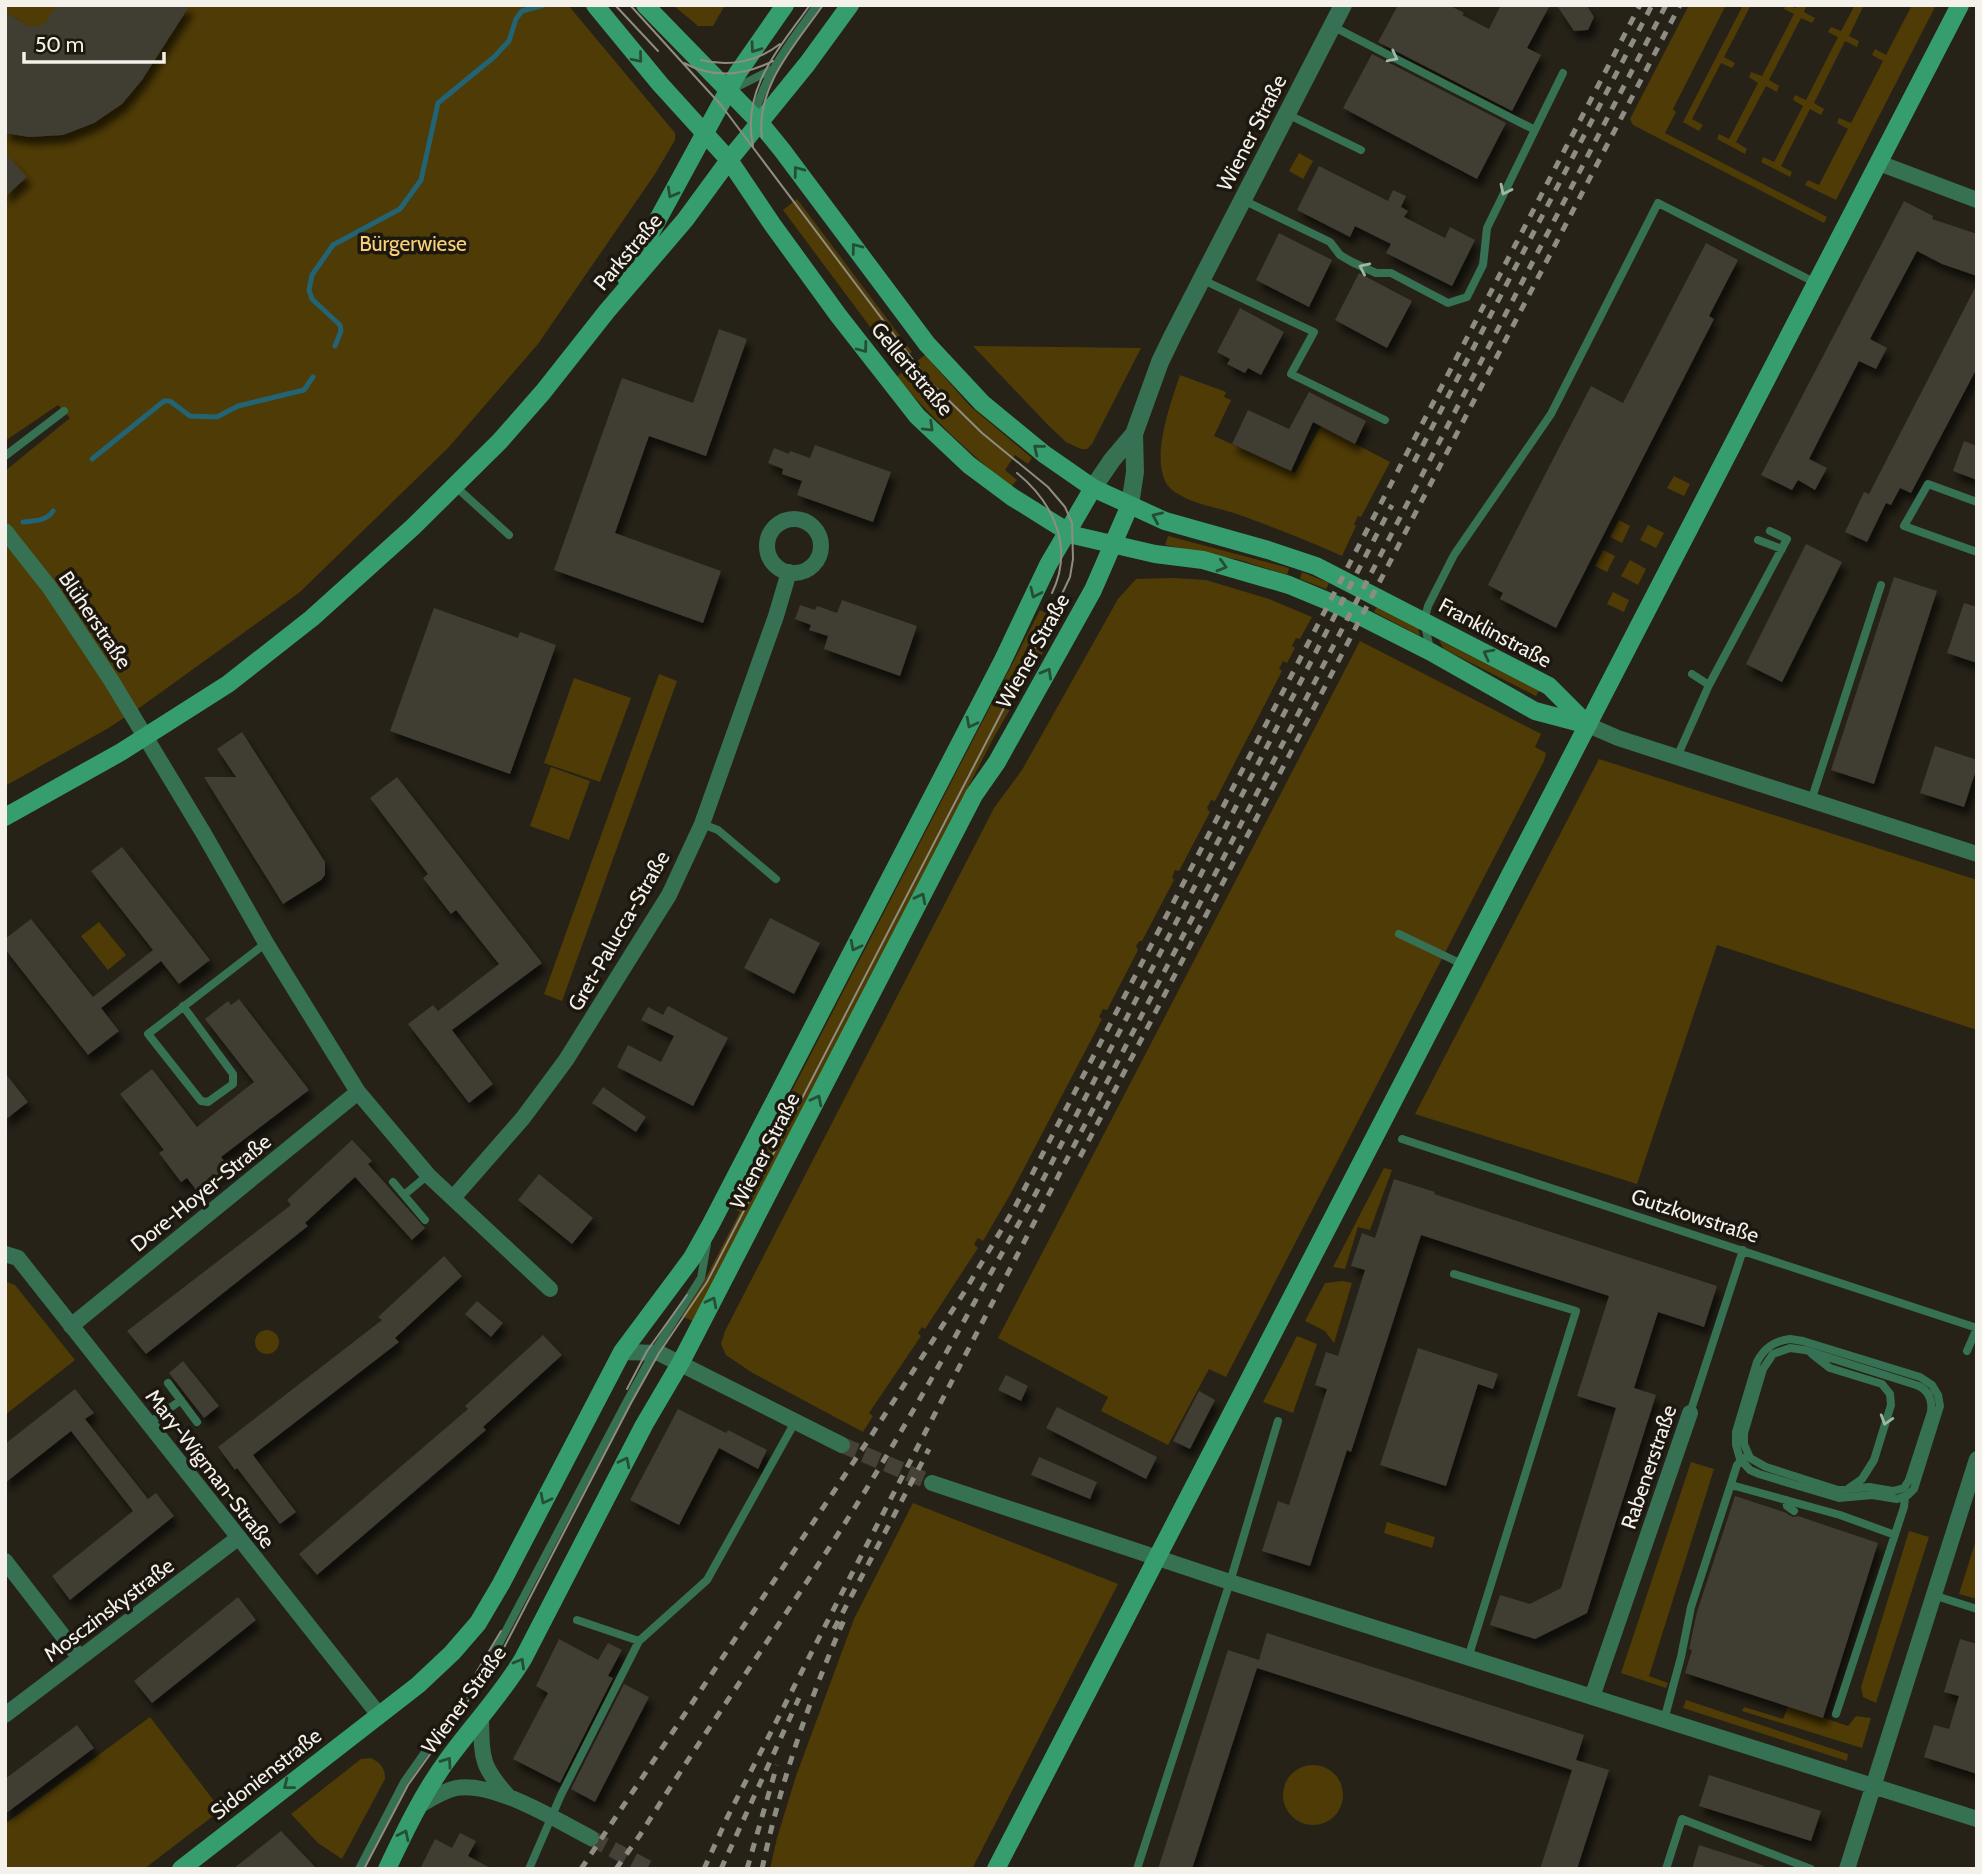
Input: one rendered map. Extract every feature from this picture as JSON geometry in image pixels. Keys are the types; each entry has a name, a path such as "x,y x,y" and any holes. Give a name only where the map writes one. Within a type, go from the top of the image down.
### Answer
{"main road":[{"name":"Gellertstraße","path":"595,5 729,160 816,285 917,416 969,465 1012,497 1066,532 1114,545"},
{"name":"Gellertstraße","path":"645,5 728,92 936,353 982,403 1044,454 1093,488 1130,505"},
{"name":"Parkstraße","path":"607,311 742,67 785,5"},
{"name":"Parkstraße","path":"607,311 685,220 755,125 850,5"},
{"path":"996,1869 1961,5"},
{"path":"5,817 145,737 228,684 312,618 500,441 544,392 607,311"},
{"name":"Wiener Straße","path":"379,1715 452,1653 478,1623 622,1352 692,1258 1002,662 1066,532 1093,488"},
{"name":"Wiener Straße","path":"387,1869 417,1807 448,1760 506,1687 523,1659 644,1425 681,1362 974,794 997,762 1093,590 1130,505"},
{"name":"Franklinstraße","path":"1130,505 1165,521 1316,566 1549,686 1588,724"},
{"path":"1114,545 1202,560 1289,585 1342,607 1431,652 1535,711 1588,724"},
{"name":"Sidonienstraße","path":"181,1869 379,1715"}],"street":[{"name":"Wiener Straße","path":"1093,488 1134,434 1160,362 1343,5"},
{"path":"1879,163 1977,200"},
{"name":"Wiener Straße","path":"1130,505 1135,472 1134,434"},
{"name":"Blüherstraße","path":"5,531 50,588 145,737"},
{"name":"Gret-Palucca-Straße","path":"453,1198 523,1118 566,1060 669,895 702,824 789,572"},
{"path":"1588,724 1618,738 1977,854"},
{"path":"145,737 266,943 358,1092 428,1175 550,1289"},
{"name":"Dore-Hoyer-Straße","path":"71,1326 358,1092"},
{"name":"Mary-Wigman-Straße","path":"6,1254 18,1258 379,1715"},
{"path":"622,1352 653,1352 681,1362 842,1445"},
{"name":"Rabenerstraße","path":"1592,1697 1690,1413"},
{"path":"1847,1869 1977,1459"},
{"path":"932,1483 1230,1582 1977,1819"},
{"name":"Mosczinskystraße","path":"5,1715 238,1538"},
{"path":"5,1561 80,1658"},
{"path":"481,1719 484,1765 508,1796"},
{"path":"417,1807 458,1787 508,1796 591,1838"}],"lane":[{"path":"755,125 759,99 771,70 817,5"},
{"path":"1332,26 1535,130"},
{"path":"728,92 771,70"},
{"path":"1243,200 1330,242 1340,255 1376,273 1391,273 1448,303 1467,298 1483,265 1487,228 1563,73"},
{"path":"1287,114 1361,150"},
{"path":"1431,652 1424,621 1428,606 1454,555 1551,414 1658,203 1816,283"},
{"path":"1202,280 1314,332 1292,374 1385,420"},
{"path":"5,456 64,411"},
{"path":"1977,502 1928,484 1903,526 1977,552"},
{"path":"455,486 509,535"},
{"path":"1677,757 1709,685 1787,539 1770,531"},
{"path":"1758,540 1782,549"},
{"path":"1811,801 1881,585"},
{"path":"1692,674 1709,685"},
{"path":"702,824 718,830 776,880"},
{"path":"1399,934 1464,965"},
{"path":"183,1006 233,1074 233,1084 208,1102 201,1101 148,1034 183,1006 266,943"},
{"name":"Gutzkowstraße","path":"1402,1139 1977,1328"},
{"path":"404,1195 428,1175"},
{"path":"393,1182 425,1220"},
{"path":"359,1869 404,1782 492,1657 653,1352 701,1278 710,1224"},
{"name":"Rabenerstraße","path":"1690,1413 1743,1250"},
{"path":"1454,1274 1576,1311 1468,1658"},
{"path":"1967,1351 1977,1328"},
{"path":"1803,1340 1923,1378 1933,1385 1940,1406 1937,1418 1917,1482 1912,1493 1905,1497 1894,1500 1872,1495 1837,1498 1751,1470 1736,1446 1735,1432 1759,1358 1768,1347 1780,1341 1803,1340"},
{"path":"1664,1720 1691,1607 1730,1488 1744,1457 1745,1429 1766,1362 1773,1354 1783,1349 1805,1350 1919,1386 1930,1398 1931,1412 1905,1487 1893,1491 1869,1487 1843,1490 1744,1457"},
{"path":"1805,1350 1830,1368 1882,1384 1890,1394 1891,1405 1871,1466 1862,1479 1843,1490"},
{"path":"168,1383 197,1422"},
{"path":"148,1423 181,1400"},
{"path":"1137,1869 1230,1582 1278,1421"},
{"path":"529,1869 561,1795 639,1641 707,1580 795,1422"},
{"path":"1730,1488 1735,1486 1840,1515 1895,1535"},
{"path":"1836,1714 1905,1497"},
{"path":"1786,1500 1787,1506 1794,1511"},
{"path":"1933,1595 1977,1609"},
{"path":"577,1620 639,1641"},
{"path":"1666,1869 1682,1819 1811,1869"}],"green space":[{"name":"Bürgerwiese","path":"5,5 568,5 675,133 675,140 655,174 538,344 448,448 300,592 142,706 107,729 5,786 5,471 70,418 58,405 5,441"},
{"path":"673,5 725,5 713,26 698,26"},
{"path":"1689,5 1726,5 1673,109 1676,112 1665,133 1827,217 1824,223 1633,125 1630,119"},
{"path":"1743,5 1751,5 1724,57 1735,63 1732,68 1721,63 1692,119 1703,125 1699,131 1683,122"},
{"path":"1786,5 1796,8 1798,5 1807,5 1804,12 1815,18 1812,23 1801,18 1769,80 1779,86 1777,92 1766,86 1736,142 1747,149 1745,154 1717,139 1719,134 1729,139 1758,83 1749,77 1751,72 1762,76 1794,14 1784,9"},
{"path":"1855,5 1864,5 1849,36 1859,41 1857,47 1845,41 1814,103 1824,109 1821,115 1810,109 1781,166 1792,172 1790,177 1761,162 1763,157 1774,162 1803,106 1793,100 1795,95 1806,100 1838,37 1828,32 1831,27 1841,31"},
{"path":"1912,5 1936,5 1836,200 1805,185 1808,180 1819,185 1848,129 1837,123 1839,118 1851,123 1883,61 1872,55 1875,49 1886,55"},
{"path":"1299,153 1313,161 1303,179 1289,171"},
{"path":"797,199 912,352 897,363 783,210"},
{"path":"973,346 1141,348 1092,444 1087,449 1081,449 1066,442 1047,424"},
{"path":"925,355 970,406 1032,458 1028,464 1015,455 1005,470 1017,480 1011,487 951,435 896,377"},
{"path":"1180,375 1226,392 1224,397 1231,400 1214,436 1295,473 1321,426 1390,462 1361,517 1358,516 1342,556 1237,514 1190,500 1169,487 1162,470 1162,442"},
{"path":"1674,476 1690,484 1684,496 1667,488"},
{"path":"1619,520 1630,526 1622,543 1610,537"},
{"path":"1648,525 1664,533 1656,548 1640,540"},
{"path":"1168,536 1289,568 1287,575 1240,560 1165,545"},
{"path":"1603,550 1615,556 1607,572 1595,566"},
{"path":"1630,560 1646,569 1638,585 1621,576"},
{"path":"1302,572 1329,583 1326,589 1300,579"},
{"path":"1136,579 1206,580 1269,599 1312,617 1300,639 1296,638 1292,646 1295,648 1287,663 1283,661 1279,669 1282,671 1215,801 1211,800 1207,808 1210,812 1179,871 1175,870 1172,877 1174,880 1142,941 1136,946 1138,950 1107,1010 1103,1009 1099,1017 1102,1019 1011,1193 983,1241 978,1238 974,1244 978,1248 925,1329 922,1327 918,1333 921,1336 869,1413 873,1416 863,1432 751,1372 726,1355 721,1344 725,1331 994,808 1022,770 1118,599"},
{"path":"1613,592 1629,600 1624,612 1607,604"},
{"path":"1377,607 1418,628 1420,636 1374,612"},
{"path":"1040,610 1061,621 994,737 693,1321 681,1316 704,1281 740,1212 732,1207"},
{"path":"1439,640 1539,691 1536,696 1444,649"},
{"path":"1360,641 1541,734 1535,747 1546,753 1226,1377 1209,1369 1168,1445 1101,1411 1108,1397 998,1338"},
{"path":"659,674 677,681 562,1001 544,994"},
{"path":"574,678 631,698 600,782 544,763"},
{"path":"1599,759 1977,880 1977,1030 1717,945 1637,1184 1415,1114"},
{"path":"551,767 590,781 569,840 530,826"},
{"path":"99,922 126,955 108,970 81,936"},
{"path":"1384,1168 1392,1170 1370,1230 1358,1227 1345,1269 1333,1267"},
{"path":"5,1281 15,1285 75,1360 5,1415"},
{"path":"1325,1283 1352,1283 1334,1343 1325,1331 1305,1321"},
{"path":"267,1330 276,1333 279,1342 276,1351 267,1354 258,1351 255,1342 258,1333"},
{"path":"1297,1336 1317,1344 1293,1413 1263,1402"},
{"path":"1691,1462 1714,1469 1649,1676 1668,1683 1666,1688 1621,1673"},
{"path":"913,1503 1118,1584 972,1869 770,1869 796,1776 854,1619"},
{"path":"1387,1522 1435,1537 1432,1548 1384,1533"},
{"path":"1909,1531 1929,1537 1876,1703 1863,1697 1861,1687"},
{"path":"1977,1537 1977,1599 1959,1594"},
{"path":"1686,1700 1848,1754 1847,1761 1683,1708"},
{"path":"1788,1706 1848,1726 1856,1716 1871,1718 1862,1748 1742,1711 1744,1707 1783,1719"},
{"path":"150,1717 221,1810 144,1869 5,1869 5,1824"},
{"path":"371,1758 382,1766 385,1779 342,1859 318,1843 291,1814 361,1759"},
{"path":"1307,1765 1319,1765 1338,1778 1343,1795 1341,1807 1330,1820 1319,1825 1307,1825 1288,1812 1283,1801 1283,1789 1296,1770"}],"building":[{"path":"58,5 190,5 142,80 122,104 94,123 63,135 29,137 5,133 5,12 28,26 37,26 43,25"},
{"path":"1398,5 1449,5 1489,29 1501,5 1550,5 1527,48 1541,55 1512,111 1378,42"},
{"path":"1587,6 1594,17 1588,30 1574,31 1558,7"},
{"path":"1372,54 1506,123 1477,179 1343,108"},
{"path":"5,153 27,177 5,197"},
{"path":"1319,166 1388,201 1393,190 1406,196 1401,207 1408,211 1404,217 1445,238 1450,227 1475,240 1452,286 1386,253 1391,244 1355,226 1350,237 1297,210"},
{"path":"1904,201 1933,216 1932,219 1977,234 1977,276 1942,264 1917,251 1870,339 1887,348 1876,369 1859,361 1809,459 1827,468 1815,490 1798,480 1792,490 1761,475"},
{"path":"1279,233 1332,260 1309,307 1256,280"},
{"path":"1706,243 1738,260 1709,316 1714,319 1556,628 1500,599 1503,593 1488,585 1591,386 1623,403"},
{"path":"1359,273 1412,301 1387,348 1335,320"},
{"path":"1977,284 1977,368 1911,493 1900,488 1891,505 1886,503 1867,542 1845,532 1864,492 1869,494"},
{"path":"1240,308 1284,332 1261,375 1248,368 1245,373 1227,364 1230,359 1217,352"},
{"path":"719,329 747,339 706,456 649,436 615,533 721,571 703,623 554,570 622,378 693,403"},
{"path":"1309,392 1366,421 1355,444 1313,422 1291,471 1232,444 1248,410 1289,429"},
{"path":"1964,441 1977,446 1977,480 1953,471"},
{"path":"815,445 891,472 873,522 797,495 802,481 782,474 783,469 768,463 774,448 810,458"},
{"path":"1806,544 1842,562 1782,682 1746,664"},
{"path":"1894,577 1937,591 1874,784 1831,770"},
{"path":"842,600 917,626 900,676 824,649 828,636 809,630 811,625 795,619 800,605 815,610 817,606 837,613"},
{"path":"1964,603 1977,607 1977,663 1947,653"},
{"path":"434,608 518,638 520,632 556,645 510,774 390,731"},
{"path":"242,732 325,862 325,875 321,880 283,904 204,777 236,777 217,749"},
{"path":"1935,746 1977,760 1964,807 1920,793"},
{"path":"397,777 542,963 452,1030 493,1084 469,1103 408,1024 433,1005 438,1011 499,964 456,910 451,914 423,878 428,874 370,798"},
{"path":"122,847 210,960 179,984 161,961 101,1008 119,1031 88,1055 5,949 5,939 31,919 93,997 153,950 91,871"},
{"path":"770,918 820,943 794,994 744,968"},
{"path":"239,999 309,1090 221,1157 229,1167 197,1191 187,1178 181,1182 159,1153 164,1150 120,1094 152,1069 197,1127 254,1082 205,1019 228,1001 231,1005"},
{"path":"668,1006 728,1038 693,1106 617,1067 628,1045 661,1062 674,1036 641,1020 648,1007 663,1015"},
{"path":"5,1073 28,1102 5,1120"},
{"path":"603,1087 646,1117 636,1132 592,1103"},
{"path":"352,1140 372,1161 368,1164 425,1228 412,1240 355,1177 305,1223 308,1226 146,1354 127,1331 291,1205 287,1200"},
{"path":"539,1174 593,1218 572,1244 518,1200"},
{"path":"1394,1179 1717,1286 1704,1327 1658,1312 1634,1388 1656,1395 1587,1613 1535,1639 1490,1625 1500,1595 1530,1604 1561,1588 1616,1408 1577,1396 1609,1296 1421,1235 1351,1452 1347,1450 1310,1566 1262,1551 1278,1501 1289,1505 1327,1389 1315,1385 1326,1352 1338,1356 1365,1270 1351,1266 1362,1233 1375,1238"},
{"path":"444,1256 462,1276 395,1338 399,1342 253,1455 296,1512 280,1524 218,1447 382,1320 378,1317"},
{"path":"477,1301 503,1323 491,1337 465,1314"},
{"path":"543,1335 562,1355 483,1427 486,1430 317,1575 299,1554 468,1409 465,1406"},
{"path":"1418,1348 1498,1374 1493,1389 1478,1384 1446,1486 1380,1465"},
{"path":"183,1361 219,1406 204,1418 169,1373"},
{"path":"1006,1375 1028,1386 1021,1401 998,1390"},
{"path":"75,1389 94,1413 85,1419 148,1499 156,1493 174,1516 70,1600 52,1576 133,1511 71,1431 5,1483 5,1444"},
{"path":"1199,1391 1215,1400 1190,1449 1173,1441"},
{"path":"1057,1407 1157,1457 1146,1479 1046,1428"},
{"path":"678,1409 767,1450 758,1469 719,1448 679,1525 630,1500"},
{"path":"1039,1457 1097,1482 1090,1499 1031,1475"},
{"path":"1735,1496 1878,1543 1823,1718 1685,1673 1692,1650 1689,1649 1697,1612"},
{"path":"238,1597 256,1620 152,1703 134,1681"},
{"path":"1267,1633 1584,1735 1576,1760 1609,1770 1577,1869 1540,1869 1572,1770 1257,1668 1192,1869 1158,1869 1228,1650 1259,1660"},
{"path":"559,1639 598,1660 608,1643 622,1650 608,1676 613,1678 560,1783 513,1759 548,1693 536,1686"},
{"path":"1960,1639 1977,1644 1977,1774 1924,1757 1934,1725 1949,1729 1959,1696 1944,1692"},
{"path":"624,1684 649,1697 595,1802 571,1789"},
{"path":"77,1725 94,1748 5,1814 5,1779"},
{"path":"1709,1775 1821,1811 1811,1841 1699,1806"},
{"path":"281,1831 317,1869 233,1869"},
{"path":"460,1833 476,1841 468,1856 492,1869 420,1869 435,1839 452,1848"},
{"path":"1699,1845 1764,1866 1763,1869 1692,1869"}],"waterway":[{"path":"335,346 341,331 340,325 312,299 309,290 312,275 333,245 400,209 421,180 438,103 494,57 509,41 516,19 522,11 544,5"},
{"path":"92,459 164,401 170,401 190,416 217,417 238,406 304,390 313,377"},
{"path":"23,522 44,519 53,511"}],"tunnel":[{"path":"842,1445 932,1483"},
{"path":"591,1838 649,1869"}],"tram line":[{"path":"615,5 658,51"},
{"path":"364,1869 408,1785 498,1659 631,1403 659,1353 707,1282 1052,615 1070,577 1073,559 1072,523 1065,507 1048,487 982,433 928,380 721,105 630,5"},
{"path":"753,146 752,106 758,88 775,54 810,5"},
{"path":"762,138 762,119 771,84 790,51 823,5"},
{"path":"701,60 732,63 752,59 780,44"},
{"path":"684,63 706,72 728,74 751,70 773,61"},
{"path":"1017,473 1041,498 1057,527 1061,559 1052,593"},
{"path":"627,1389 647,1351 687,1295"},
{"path":"476,1673 501,1631"}],"railway":[{"path":"581,1869 871,1436 963,1294 1015,1207 1640,5"},
{"path":"1414,462 1652,5"},
{"path":"704,1869 727,1818 846,1585 1666,5"},
{"path":"1080,1157 1680,5"},
{"path":"616,1869 839,1532 932,1378 1036,1193 1392,505"},
{"path":"834,1629 929,1449"},
{"path":"762,1869 777,1805 797,1743 844,1620"},
{"path":"721,1869 799,1698"},
{"path":"747,1869 777,1765"}]}
